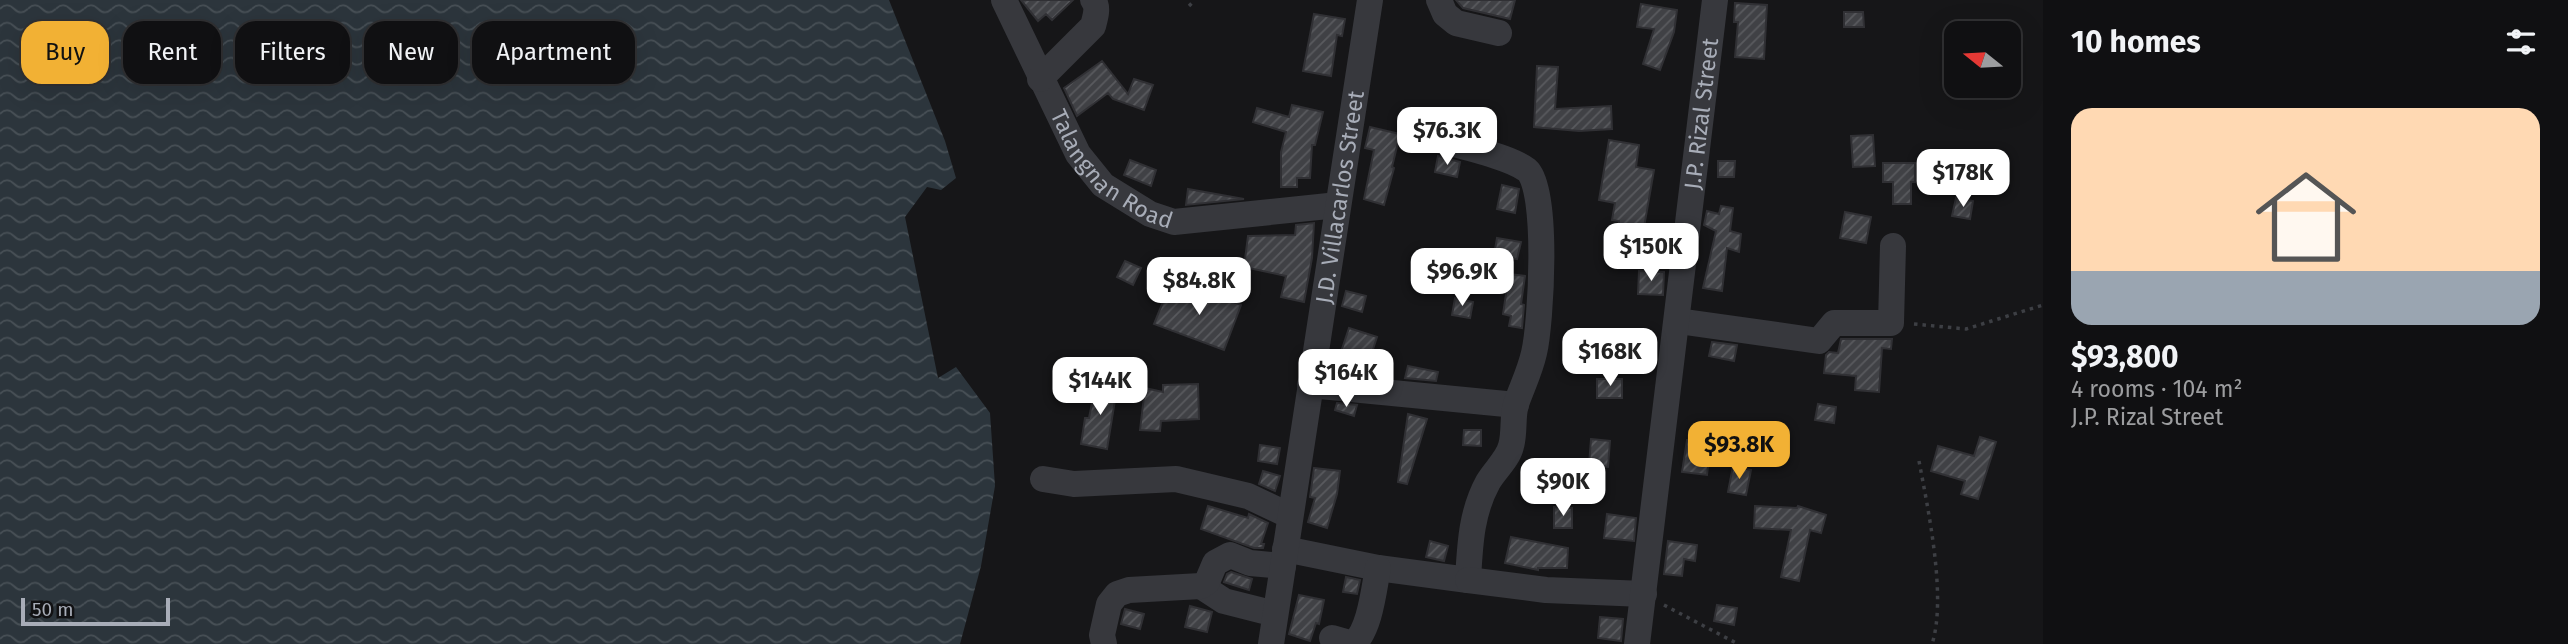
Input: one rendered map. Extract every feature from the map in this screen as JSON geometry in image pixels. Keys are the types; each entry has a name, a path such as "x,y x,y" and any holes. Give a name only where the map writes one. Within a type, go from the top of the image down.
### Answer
{"street":[{"name":"Talangnan Road","path":"1004,0 1078,155 1102,185 1150,214 1174,222 1338,205"},
{"path":"1040,79 1093,26 1096,17 1096,3 1093,0"},
{"name":"J.D. Villacarlos Street","path":"1270,644 1370,0"},
{"path":"1439,0 1445,14 1456,23 1499,33"},
{"name":"J.P. Rizal Street","path":"1637,644 1715,0"},
{"path":"1431,138 1505,159 1526,169 1535,180 1540,205 1540,297 1535,351 1524,389 1516,405 1511,447 1488,483 1474,514 1468,580"},
{"path":"1678,321 1819,341 1834,323 1891,323 1893,246"},
{"path":"1310,385 1516,405"},
{"path":"1043,479 1074,484 1176,479 1248,496 1290,516"},
{"path":"1104,644 1102,635 1109,604 1117,594 1129,590 1201,586 1207,582 1215,563 1230,555 1250,563 1284,558 1546,590 1644,594"},
{"path":"1332,638 1353,644 1359,639 1365,625 1378,568"},
{"path":"1201,586 1224,601 1275,614"}],"path":[{"path":"1189,6 1195,0"},
{"path":"1891,323 1966,329 2043,305"},
{"path":"1919,461 1933,538 1938,615 1932,644"},
{"path":"1644,594 1738,644"}],"water":[{"path":"0,0 889,0 945,141 956,178 941,190 927,187 905,217 938,378 956,367 990,413 995,486 981,566 960,644 0,644"}],"building":[{"path":"1021,0 1073,0 1052,20 1046,14 1038,21"},
{"path":"1456,0 1515,0 1510,19 1463,8"},
{"path":"1735,3 1767,5 1764,59 1735,57 1738,22 1734,22"},
{"path":"1641,4 1677,10 1674,32 1660,70 1643,64 1654,29 1637,27"},
{"path":"1844,12 1863,12 1864,27 1844,27"},
{"path":"1314,14 1345,19 1342,36 1337,35 1331,76 1303,71"},
{"path":"1102,61 1128,94 1134,79 1153,85 1144,110 1113,99 1108,93 1077,116 1064,88"},
{"path":"1537,66 1558,67 1555,109 1611,106 1612,129 1579,131 1534,127"},
{"path":"1292,105 1323,112 1315,145 1312,145 1310,178 1297,178 1297,187 1281,187 1281,152 1286,132 1253,122 1257,108 1289,117"},
{"path":"1370,127 1400,134 1384,205 1364,199 1374,150 1365,148"},
{"path":"1873,135 1875,166 1853,167 1851,136"},
{"path":"1609,140 1639,145 1636,167 1654,170 1642,255 1617,254 1619,221 1612,220 1615,203 1599,200"},
{"path":"1438,156 1460,162 1457,177 1435,172"},
{"path":"1130,160 1156,170 1151,186 1124,175"},
{"path":"1718,161 1735,161 1734,177 1718,177"},
{"path":"1883,163 1915,163 1915,182 1911,182 1911,204 1893,204 1893,182 1883,182"},
{"path":"1502,185 1519,189 1515,213 1497,209"},
{"path":"1188,189 1244,199 1186,205"},
{"path":"1956,198 1973,201 1970,219 1952,216"},
{"path":"1721,206 1733,208 1730,231 1741,234 1739,252 1727,248 1722,291 1703,288 1716,231 1704,225 1707,211 1719,214"},
{"path":"1845,212 1871,217 1866,243 1840,238"},
{"path":"1314,223 1312,258 1304,302 1281,297 1286,276 1244,267 1248,236 1295,235 1296,225"},
{"path":"1497,238 1521,242 1517,259 1494,255"},
{"path":"1125,261 1141,268 1133,285 1117,277"},
{"path":"1639,271 1664,272 1663,295 1638,294"},
{"path":"1509,274 1525,276 1521,304 1524,305 1522,328 1509,326 1511,316 1503,314"},
{"path":"1169,287 1206,300 1209,292 1241,305 1224,350 1154,324"},
{"path":"1346,291 1366,296 1362,312 1342,306"},
{"path":"1455,298 1473,302 1470,318 1452,315"},
{"path":"1349,328 1377,337 1365,374 1335,370"},
{"path":"1841,339 1892,339 1891,349 1882,348 1879,392 1855,390 1856,376 1824,373 1826,355 1829,352 1838,353"},
{"path":"1712,342 1737,345 1734,361 1709,356"},
{"path":"1408,366 1438,372 1436,381 1405,378"},
{"path":"1597,379 1622,379 1622,398 1597,398"},
{"path":"1096,383 1117,388 1107,449 1081,444 1085,418 1089,418"},
{"path":"1198,384 1199,419 1161,421 1160,431 1140,430 1145,388 1163,392 1163,385"},
{"path":"1337,403 1357,405 1354,416 1335,410"},
{"path":"1818,404 1836,407 1834,423 1815,420"},
{"path":"1408,414 1427,419 1407,484 1398,482"},
{"path":"1464,430 1481,430 1481,446 1463,445"},
{"path":"1980,437 1996,442 1978,499 1961,494 1965,481 1931,471 1938,446 1974,456"},
{"path":"1591,439 1610,441 1608,467 1589,465"},
{"path":"1687,440 1711,443 1707,475 1682,472"},
{"path":"1260,445 1280,448 1277,464 1258,461"},
{"path":"1733,466 1751,470 1746,495 1728,492"},
{"path":"1314,468 1340,471 1337,494 1327,528 1308,522 1315,498 1310,497"},
{"path":"1263,471 1280,476 1275,491 1259,484"},
{"path":"1208,506 1248,518 1249,514 1268,523 1261,544 1264,544 1263,548 1254,548 1201,529"},
{"path":"1755,506 1798,506 1826,515 1821,533 1810,530 1799,581 1781,577 1791,530 1754,528"},
{"path":"1554,507 1572,508 1572,528 1554,528"},
{"path":"1607,514 1636,518 1634,541 1604,538"},
{"path":"1511,537 1568,548 1567,568 1538,570 1505,563"},
{"path":"1430,541 1448,546 1444,561 1426,557"},
{"path":"1668,541 1697,545 1695,561 1684,559 1682,576 1664,574"},
{"path":"1231,572 1252,579 1249,590 1224,582 1227,574"},
{"path":"1346,577 1360,580 1357,594 1343,592"},
{"path":"1299,595 1324,600 1319,624 1316,623 1310,641 1289,634"},
{"path":"1717,605 1737,608 1734,625 1714,621"},
{"path":"1190,606 1212,612 1207,632 1185,627"},
{"path":"1125,609 1144,614 1140,629 1121,624"},
{"path":"1600,617 1623,619 1621,641 1598,638"}]}
